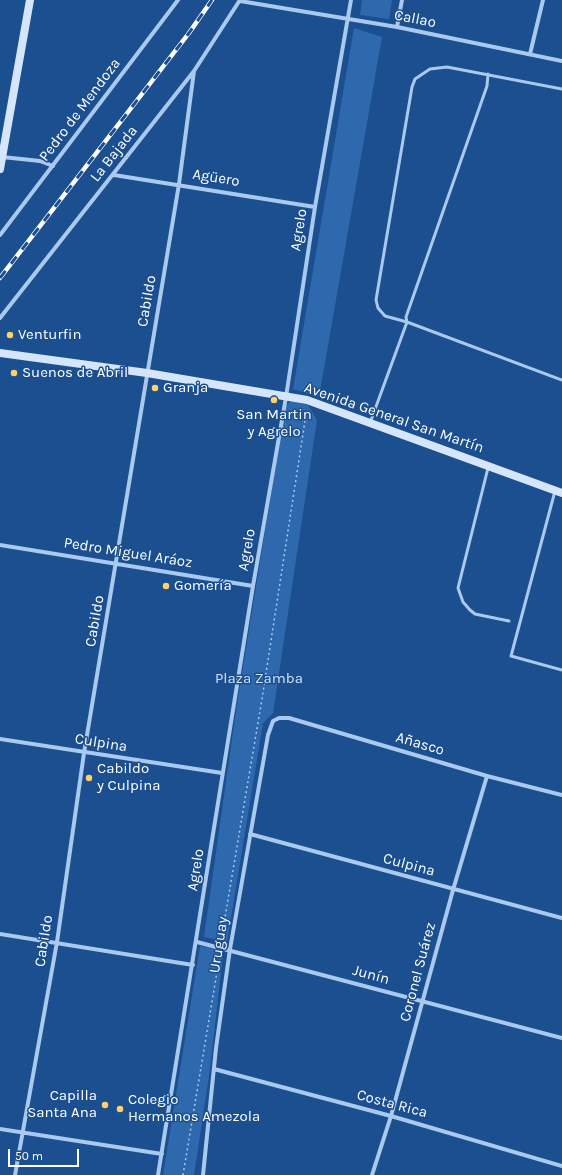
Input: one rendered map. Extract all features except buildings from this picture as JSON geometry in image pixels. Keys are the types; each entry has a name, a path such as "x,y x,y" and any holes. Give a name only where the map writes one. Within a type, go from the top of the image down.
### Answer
{"street":[{"path":"0,169 30,0"},
{"name":"Pedro de Mendoza","path":"0,235 178,0"},
{"name":"Agrelo","path":"158,1175 197,942 252,586 286,397 315,207 351,0"},
{"path":"397,27 402,0"},
{"path":"530,54 543,0"},
{"name":"Callao","path":"240,1 397,27 562,60"},
{"name":"La Bajada","path":"0,318 114,175 194,71 240,1"},
{"name":"Cabildo","path":"15,1175 57,942 84,753 179,184 194,71"},
{"path":"1,157 40,161 53,166"},
{"name":"Agüero","path":"114,175 179,184 315,207"},
{"name":"Avenida General San Martín","path":"0,353 147,373 307,400 558,492"},
{"name":"Pedro Miguel Aráoz","path":"0,545 252,586"},
{"name":"Añasco","path":"273,721 279,718 289,718 487,776 562,795"},
{"name":"Uruguay","path":"203,1175 214,1069 230,949 268,735 273,721"},
{"name":"Culpina","path":"0,739 222,773"},
{"name":"Coronel Suárez","path":"372,1175 391,1116 453,890 487,776"},
{"name":"Culpina","path":"250,834 453,890 562,918"},
{"path":"0,934 193,965"},
{"name":"Junín","path":"197,942 230,949 562,1038"},
{"name":"Costa Rica","path":"214,1069 391,1116 562,1166"},
{"path":"0,1128 162,1154"}],"lane":[{"path":"562,89 447,67 430,69 415,79 412,87 376,300 378,308 385,316 407,322 562,380"},
{"path":"370,423 407,322 406,317 487,86 488,74"},
{"path":"489,466 458,588 463,602 476,614 509,621"},
{"path":"558,492 511,656 562,670"}],"path":[{"path":"222,941 308,405"},
{"path":"183,1175 220,950"}],"green space":[{"path":"362,0 392,0 389,19 360,15"},
{"path":"354,28 382,37 319,397 293,389"},
{"name":"Plaza Zamba","path":"292,401 308,405 317,420 273,713 263,723 227,942 204,937 237,704 285,408 288,403"},
{"path":"200,946 220,950 223,956 209,1076 194,1175 163,1175"}],"railway":[{"path":"0,278 189,33 212,0"}],"place":[{"name":"Venturfin","path":"10,335"},
{"name":"Suenos de Abril","path":"14,373"},
{"name":"Granja","path":"155,388"},
{"name":"San Martin y Agrelo","path":"274,400"},
{"name":"Gomería","path":"166,586"},
{"name":"Cabildo y Culpina","path":"89,778"},
{"name":"Capilla Santa Ana","path":"105,1105"},
{"name":"Colegio Hermanos Amezola","path":"120,1109"}]}
